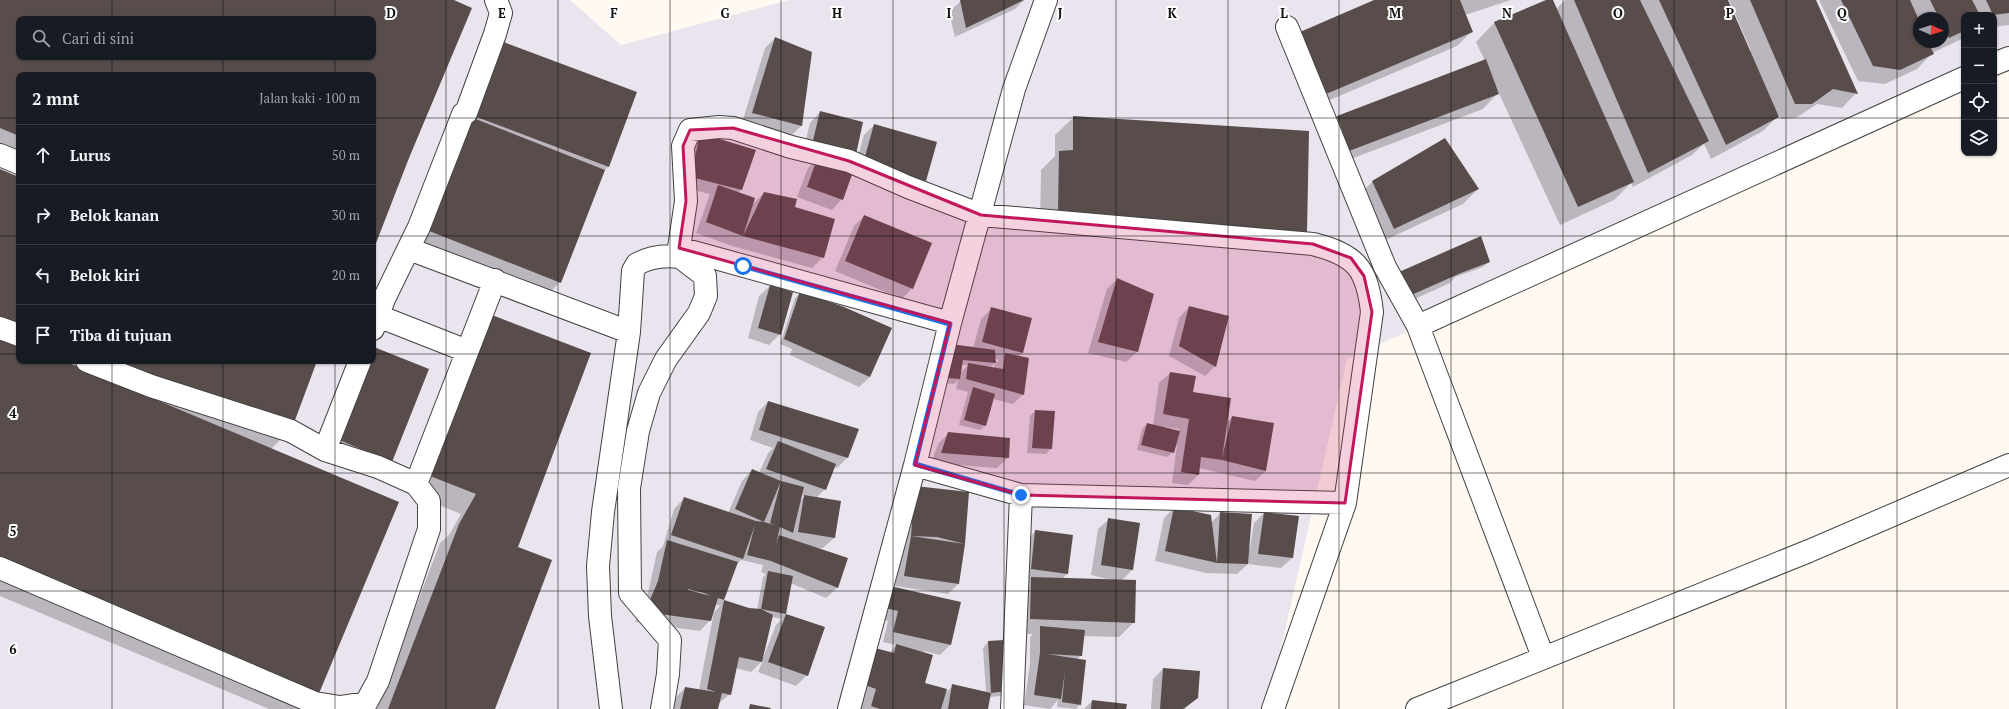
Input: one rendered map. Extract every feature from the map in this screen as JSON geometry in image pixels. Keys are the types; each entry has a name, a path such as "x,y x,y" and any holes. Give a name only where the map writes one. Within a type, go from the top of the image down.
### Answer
{"street":[{"path":"467,351 377,311 409,249 463,114 466,114 496,34 501,13 496,0"},
{"path":"849,709 915,464 950,324 981,215 1014,89 1046,0"},
{"path":"1287,27 1385,267 1418,326 1543,657"},
{"path":"1997,63 2009,58"},
{"path":"1418,326 1961,79"},
{"path":"680,252 686,201 683,146 690,130 719,127 733,128 791,147 849,161 908,187 981,215 1313,244 1331,249 1351,258 1364,276 1370,294 1372,312 1345,503 1273,709"},
{"path":"0,155 16,162"},
{"path":"409,249 495,280 629,332"},
{"path":"662,709 668,674 670,640 630,593 629,488 638,431 649,393 666,359 699,313 706,296 705,276 680,252"},
{"path":"611,709 600,616 598,566 604,504 629,332 633,271 637,264 646,260 680,252 950,324"},
{"path":"416,484 495,280"},
{"path":"0,328 16,334"},
{"path":"0,568 315,702 340,707 366,703 378,681 429,529 428,501 416,484 378,467 325,450 291,431 151,386 95,364"},
{"path":"325,450 359,364"},
{"path":"915,464 1021,495 1345,503"},
{"path":"1417,709 1809,551 2009,465"},
{"path":"1012,709 1021,495"}],"highlighted area":[{"path":"733,128 849,161 981,215 1313,244 1351,258 1364,276 1372,312 1345,503 1021,495 915,465 950,323 679,248 686,201 683,146 690,130"}],"shaded area":[{"path":"0,0 570,0 621,45 789,0 2009,0 2009,58 1997,64 1997,12 1961,12 1961,80 1347,359 1267,709 0,709"}],"building":[{"path":"0,0 454,0 472,8 409,158 376,243 376,72 16,72 16,135 0,128"},
{"path":"960,0 1024,0 966,28"},
{"path":"1374,0 1460,0 1473,32 1326,94 1300,32"},
{"path":"1546,0 1553,0 1634,182 1578,207 1494,22"},
{"path":"1574,0 1640,0 1709,141 1648,173"},
{"path":"1659,0 1728,0 1779,117 1726,145"},
{"path":"1750,0 1816,0 1858,94 1833,89 1812,104 1795,104"},
{"path":"1841,0 1910,0 1915,12 1913,12 1913,48 1931,48 1934,54 1900,70 1873,66"},
{"path":"1930,0 1972,0 1978,12 1961,12 1961,32 1949,38 1949,12 1936,12"},
{"path":"1986,0 2009,0 2009,13 1997,14 1997,12 1992,12"},
{"path":"495,34 506,43 637,92 609,167 466,113"},
{"path":"775,37 812,52 802,126 752,113"},
{"path":"1486,59 1499,94 1349,151 1337,116"},
{"path":"820,111 863,122 855,159 811,149"},
{"path":"463,114 605,170 561,283 419,227"},
{"path":"1073,116 1309,131 1307,232 1058,210 1059,151 1073,150"},
{"path":"874,124 937,142 926,181 863,164"},
{"path":"700,133 756,150 742,190 691,177"},
{"path":"1445,138 1479,189 1394,229 1372,181"},
{"path":"818,156 854,169 843,200 807,187"},
{"path":"0,169 16,176 16,326 0,320"},
{"path":"718,185 755,198 743,236 706,222"},
{"path":"764,192 797,199 795,207 835,219 824,258 743,236"},
{"path":"864,215 932,243 913,289 845,261"},
{"path":"1481,236 1490,262 1409,296 1399,272"},
{"path":"1117,278 1154,294 1138,352 1098,342"},
{"path":"770,285 793,292 781,335 758,328"},
{"path":"800,291 844,307 892,328 870,377 784,339"},
{"path":"1189,306 1229,316 1216,367 1179,346"},
{"path":"991,307 1032,318 1023,353 982,342"},
{"path":"492,315 591,353 518,547 552,560 495,709 388,709 459,524 476,494 430,476"},
{"path":"0,334 16,341 16,364 71,364 399,502 315,703 0,570"},
{"path":"951,344 995,350 996,363 963,360 960,379 947,378"},
{"path":"376,348 429,369 392,462 337,439 368,364 376,364"},
{"path":"1005,353 1029,358 1024,395 966,379 968,363 1003,369"},
{"path":"116,364 316,364 291,431"},
{"path":"1170,372 1196,376 1193,392 1231,398 1222,458 1232,416 1274,423 1266,471 1222,460 1201,457 1199,475 1181,472 1189,419 1163,414"},
{"path":"973,387 995,394 986,426 964,420"},
{"path":"768,401 859,429 848,458 759,430"},
{"path":"1035,410 1055,411 1052,449 1032,448"},
{"path":"1147,423 1180,431 1174,453 1141,445"},
{"path":"948,432 1010,438 1009,458 941,453"},
{"path":"778,441 836,464 826,490 766,469"},
{"path":"752,469 781,481 764,522 735,509"},
{"path":"781,481 804,487 793,533 780,527 776,544 779,535 848,558 838,588 771,561 747,555 755,525 743,559 671,535 684,497 756,521 775,525 770,523"},
{"path":"915,486 969,492 965,544 937,537 911,536"},
{"path":"804,495 841,501 835,538 798,532"},
{"path":"1174,507 1211,515 1217,563 1165,551"},
{"path":"1220,512 1252,514 1248,564 1217,563"},
{"path":"1264,512 1299,516 1293,558 1258,554"},
{"path":"1108,518 1140,523 1133,570 1101,565"},
{"path":"1035,530 1073,535 1068,574 1031,569"},
{"path":"911,536 965,544 959,584 904,576"},
{"path":"667,540 738,562 724,600 718,598 711,621 645,612 658,581","holes":["688,589 704,593 711,596"]},
{"path":"768,571 793,576 786,614 761,609"},
{"path":"1031,577 1136,580 1135,623 1030,619"},
{"path":"890,586 961,602 951,645 893,632 898,611 885,608"},
{"path":"724,600 749,608 761,609 773,615 762,662 739,657 731,695 722,693 718,709 680,709 685,687 716,692 707,689"},
{"path":"786,614 825,627 808,676 768,662"},
{"path":"1040,626 1085,630 1082,656 1047,654 1086,660 1081,705 1062,702 1065,671 1061,699 1034,695 1040,653"},
{"path":"1004,640 1007,691 991,693 988,641"},
{"path":"896,644 933,655 925,683 947,689 941,709 880,709 871,706 876,689 865,685 875,648 894,653"},
{"path":"1163,668 1200,671 1198,698 1183,709 1160,709"},
{"path":"952,684 991,693 988,709 948,709"},
{"path":"1092,700 1127,704 1126,709 1091,709"},
{"path":"750,704 771,708 749,709"}],"route":[{"path":"743,266 950,324 915,464 1021,495"}]}
